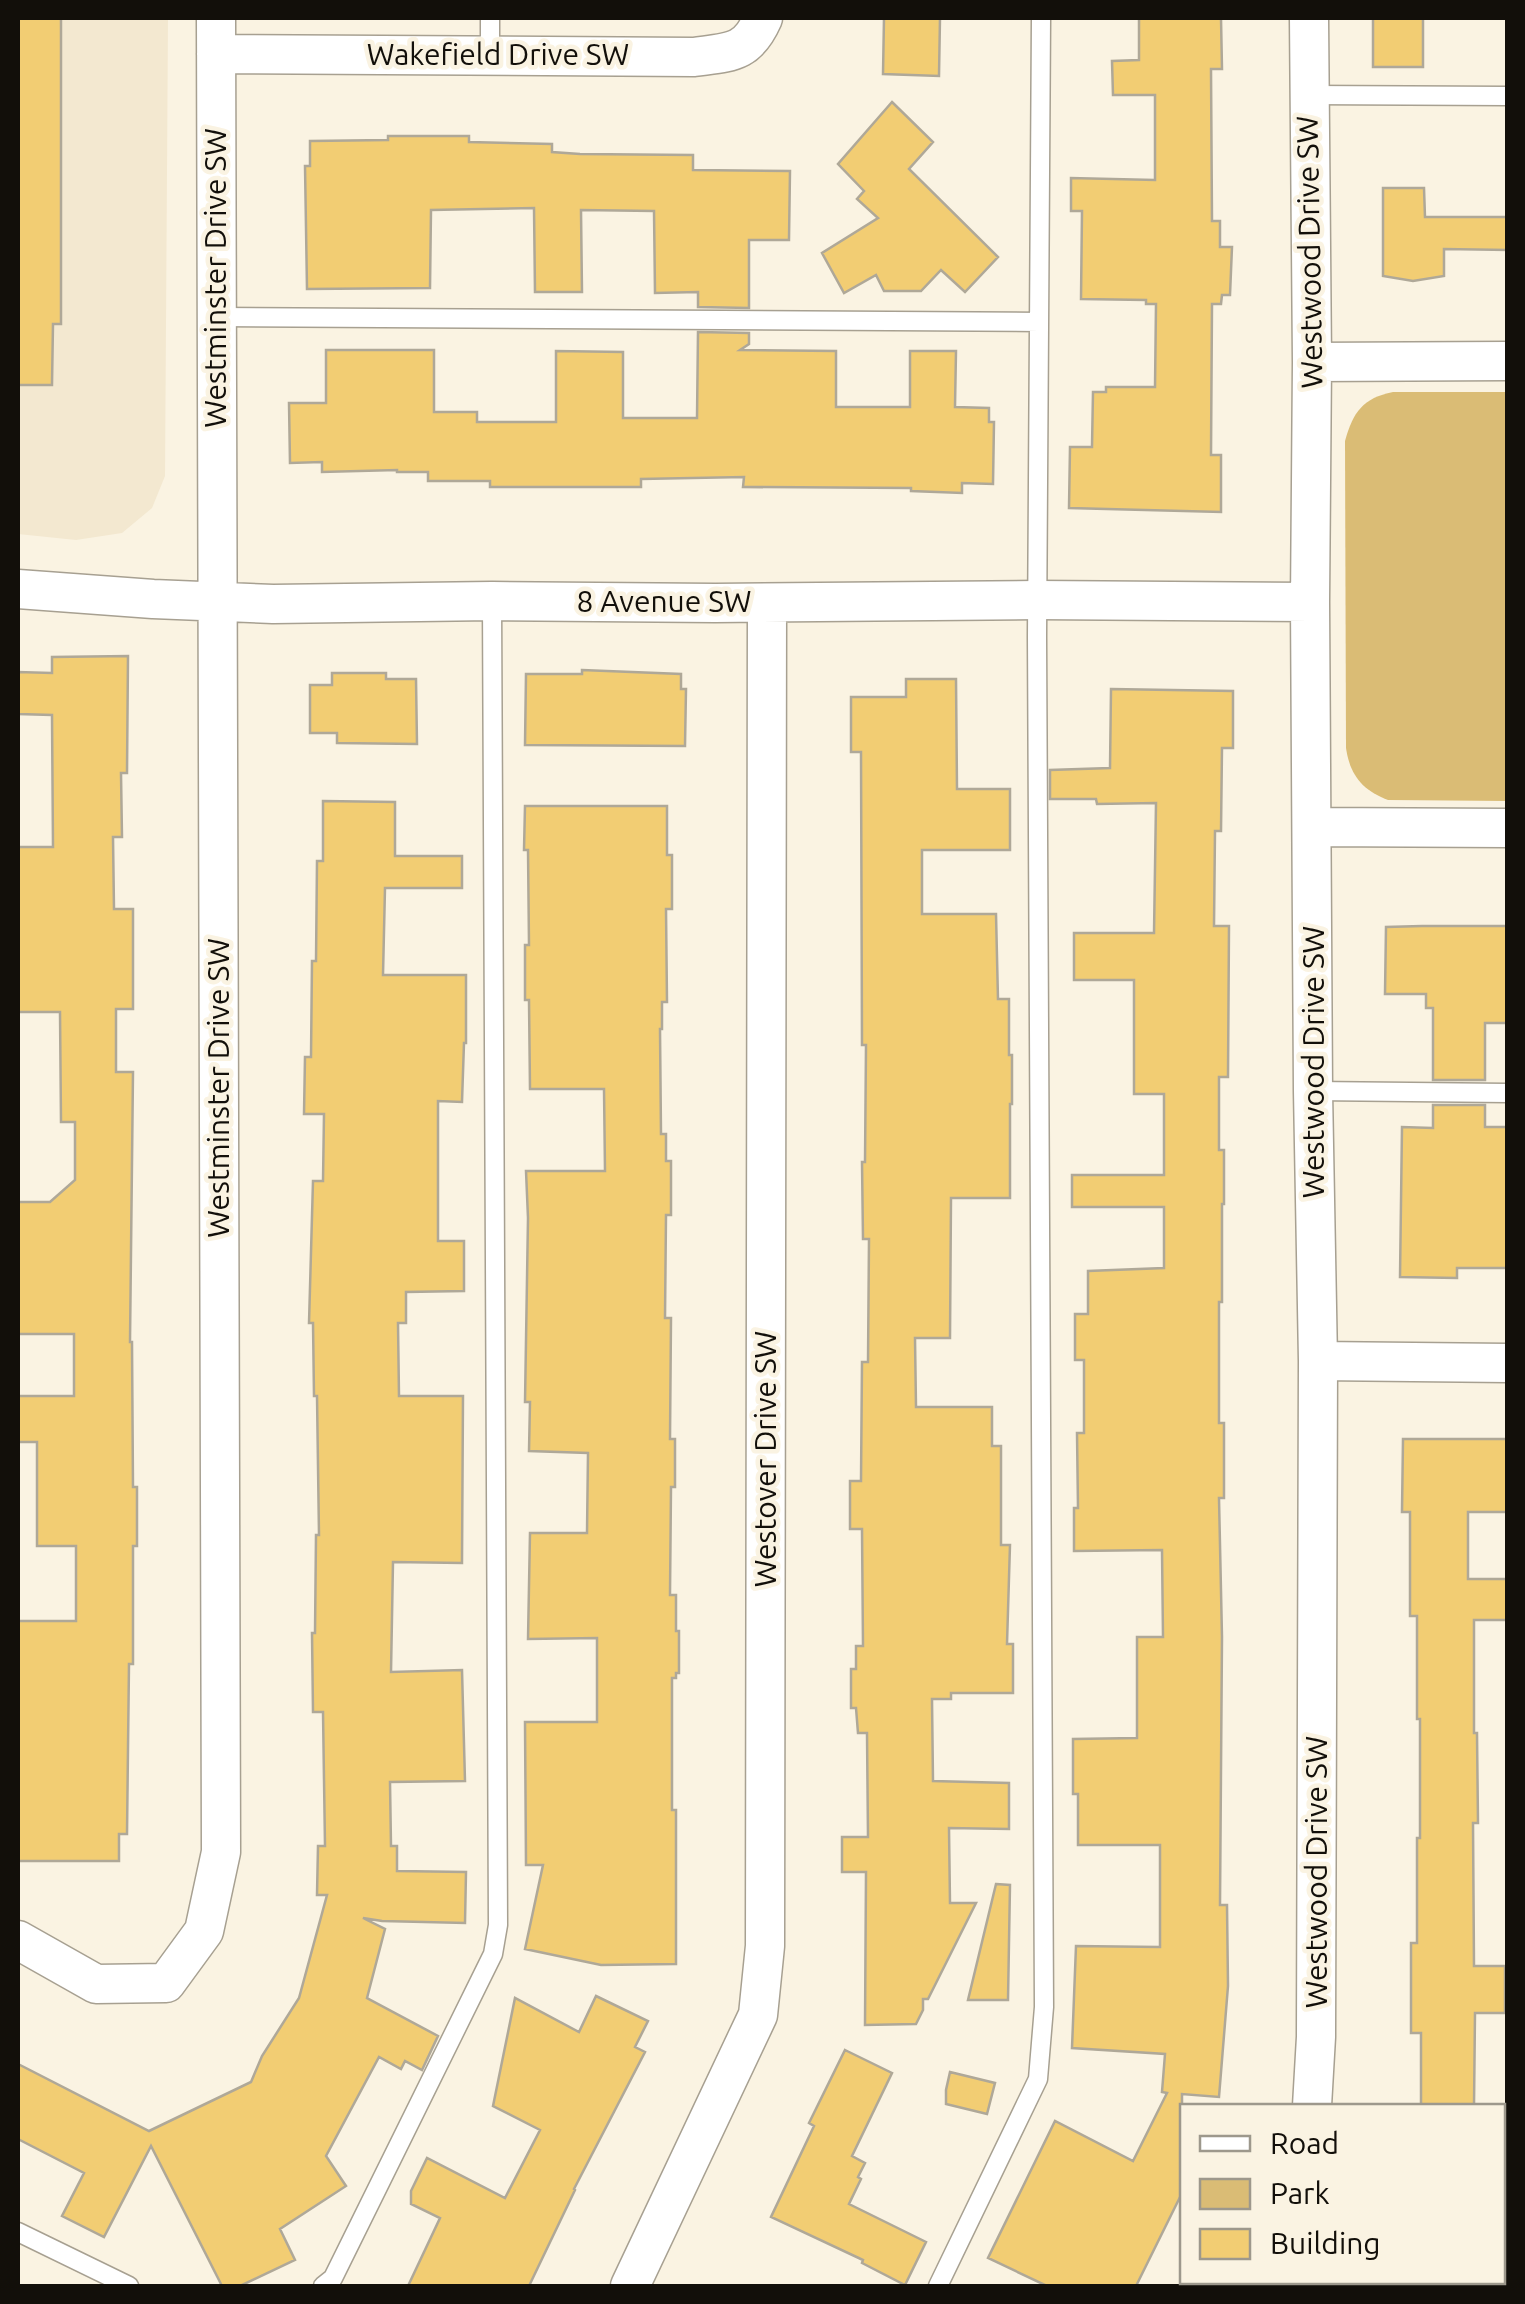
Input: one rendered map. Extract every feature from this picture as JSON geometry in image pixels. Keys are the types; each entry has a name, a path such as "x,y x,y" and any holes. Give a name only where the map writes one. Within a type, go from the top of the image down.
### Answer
{"street":[{"name":"Wakefield Drive SW","path":"216,36 490,36 694,57 729,52 752,39 763,18"},
{"name":"Westwood Drive SW","path":"1308,18 1318,1361 1316,2037 1312,2104"},
{"name":"Westminster Drive SW","path":"18,1940 96,1984 166,1984 204,1932 221,1852 216,36"},
{"path":"1312,362 1508,361"},
{"name":"8 Avenue SW","path":"18,589 273,604 1310,602"},
{"name":"Westover Drive SW","path":"630,2286 758,2014 765,1946 767,603"},
{"path":"1312,827 1508,828"},
{"path":"1318,1361 1508,1363"}],"lane":[{"path":"938,2286 1038,2080 1044,2007 1037,600 1041,18"},
{"path":"1308,95 1508,96"},
{"path":"216,317 1039,322"},
{"path":"323,2286 333,2278 492,1954 498,1925 492,601"},
{"path":"1313,1092 1508,1092"},
{"path":"18,2232 129,2286"}],"shaded area":[{"path":"18,18 168,18 165,476 152,508 122,533 76,540 18,534"}],"green space":[{"path":"1393,392 1507,392 1507,801 1388,800 1359,780 1348,758 1345,441 1361,408 1374,398"}],"building":[{"path":"18,18 61,18 61,324 53,324 52,385 18,385"},
{"path":"884,18 940,18 939,76 883,74"},
{"path":"1139,18 1221,18 1222,69 1211,69 1212,221 1220,221 1220,247 1232,247 1230,295 1222,295 1221,304 1212,304 1211,455 1221,455 1221,512 1069,508 1070,447 1092,447 1093,392 1106,392 1106,387 1155,387 1156,304 1146,304 1146,300 1081,299 1082,211 1071,211 1071,178 1155,180 1155,95 1113,95 1112,61 1139,60"},
{"path":"1373,18 1423,18 1423,67 1373,67"},
{"path":"892,102 933,142 909,169 998,257 965,292 941,270 921,291 884,291 876,275 844,293 822,253 878,218 857,199 864,191 838,164"},
{"path":"388,136 469,136 469,142 552,144 552,152 580,154 693,155 693,170 790,171 789,240 749,240 749,308 698,307 698,292 655,293 654,211 581,210 582,292 535,292 534,208 431,210 430,288 307,289 305,166 310,166 310,141 388,140"},
{"path":"1383,188 1424,188 1425,217 1508,217 1508,250 1444,249 1444,276 1413,281 1383,276"},
{"path":"698,332 749,333 749,344 740,350 836,351 836,407 910,407 910,351 956,351 955,407 989,408 989,422 994,422 993,484 962,483 962,493 911,488 743,487 744,477 641,479 641,487 490,487 490,481 428,481 428,472 322,472 322,462 290,463 289,403 326,403 326,350 434,350 434,412 477,412 477,422 556,422 556,351 623,352 623,418 697,418"},
{"path":"128,656 127,773 121,773 122,837 113,837 114,909 133,909 133,1009 116,1009 116,1072 133,1072 130,1342 137,1546 133,1546 127,1834 119,1834 119,1861 18,1861 18,1621 76,1621 76,1546 37,1546 37,1442 18,1442 18,1396 74,1396 74,1334 18,1334 18,1202 50,1202 75,1180 75,1122 61,1122 60,1012 18,1012 18,847 53,847 52,715 18,714 18,672 52,673 52,657"},
{"path":"582,670 681,674 681,689 686,689 685,746 525,745 526,674 582,674"},
{"path":"332,673 386,673 386,679 416,679 417,744 337,743 337,733 310,733 310,685 332,685"},
{"path":"906,679 956,679 957,789 1010,789 1010,850 922,850 922,914 996,914 998,999 1009,999 1012,1104 1010,1198 951,1198 950,1338 915,1338 916,1407 992,1407 992,1446 1001,1446 1001,1545 1010,1545 1007,1644 1013,1644 1013,1693 951,1693 951,1699 932,1699 933,1781 1009,1783 1009,1829 949,1828 950,1903 976,1903 928,1999 923,1999 916,2024 865,2025 866,1872 842,1872 842,1837 868,1837 867,1733 858,1733 856,1708 851,1708 851,1669 856,1669 856,1646 863,1646 862,1529 850,1529 850,1481 861,1481 862,1362 868,1362 869,1239 863,1239 866,1045 862,1045 861,752 851,752 851,697 906,697"},
{"path":"1111,689 1233,691 1233,748 1222,748 1221,831 1215,831 1214,926 1229,926 1228,1077 1219,1077 1219,1150 1224,1150 1219,1302 1219,1423 1224,1423 1224,1498 1219,1498 1220,1905 1227,1905 1228,1986 1219,2097 1182,2094 1180,2197 1136,2286 1047,2286 988,2258 1055,2121 1133,2161 1167,2093 1162,2092 1165,2054 1072,2048 1076,1946 1160,1947 1160,1845 1078,1845 1078,1794 1073,1794 1073,1739 1137,1738 1137,1637 1163,1637 1162,1550 1074,1551 1077,1433 1084,1433 1084,1360 1075,1360 1075,1314 1088,1314 1088,1271 1164,1268 1164,1207 1072,1207 1072,1175 1164,1175 1164,1094 1134,1094 1134,980 1074,980 1074,933 1154,933 1156,803 1097,804 1096,799 1050,799 1050,770 1110,768"},
{"path":"323,801 395,802 395,856 462,856 462,888 385,888 383,975 466,975 462,1102 438,1101 438,1241 464,1241 464,1291 406,1292 406,1323 398,1323 399,1396 463,1396 462,1563 393,1562 391,1672 462,1670 465,1781 390,1782 391,1846 397,1846 397,1871 466,1872 465,1923 363,1918 385,1929 367,1998 438,2036 422,2070 405,2061 401,2069 379,2057 326,2156 346,2186 280,2229 295,2260 240,2286 222,2286 151,2146 104,2237 62,2216 84,2173 18,2139 18,2064 149,2131 251,2082 262,2056 299,1998 327,1895 317,1895 318,1846 325,1846 323,1712 313,1712 312,1633 319,1535 317,1396 313,1323 309,1323 313,1181 323,1181 324,1114 304,1114 305,1057 311,1057 312,961 316,961 317,861 323,861"},
{"path":"525,806 667,806 672,909 666,909 667,1002 662,1002 660,1029 661,1134 666,1134 666,1161 671,1161 665,1318 671,1318 670,1439 675,1439 670,1595 676,1595 679,1631 679,1673 672,1678 676,1964 601,1965 525,1949 543,1865 526,1865 525,1722 597,1722 597,1638 528,1639 530,1533 587,1533 588,1453 529,1451 530,1402 525,1402 526,1171 605,1171 604,1089 530,1089 529,1000 525,1000 525,945 529,945"},
{"path":"1508,926 1508,1023 1485,1023 1485,1080 1433,1080 1433,1008 1426,1008 1426,994 1385,994 1386,927"},
{"path":"1433,1105 1485,1105 1485,1127 1508,1127 1508,1268 1457,1268 1457,1278 1400,1277 1402,1127 1433,1128"},
{"path":"1403,1439 1508,1439 1508,1512 1468,1512 1468,1579 1508,1579 1508,1620 1474,1620 1478,1823 1473,1823 1474,1966 1505,1966 1505,2013 1475,2013 1474,2104 1421,2104 1421,2033 1411,2033 1411,1943 1417,1943 1420,1719 1417,1616 1410,1616 1410,1512 1402,1512"},
{"path":"996,1884 1010,1885 1008,2000 968,2000"},
{"path":"596,1996 648,2021 635,2047 645,2052 529,2286 408,2286 440,2218 411,2204 411,2191 427,2158 505,2198 540,2130 493,2106 515,1998 579,2032"},
{"path":"845,2050 892,2073 852,2156 865,2163 849,2204 926,2242 905,2285 862,2263 863,2260 771,2217 814,2126 809,2123"},
{"path":"950,2072 995,2083 987,2114 946,2104"}]}
